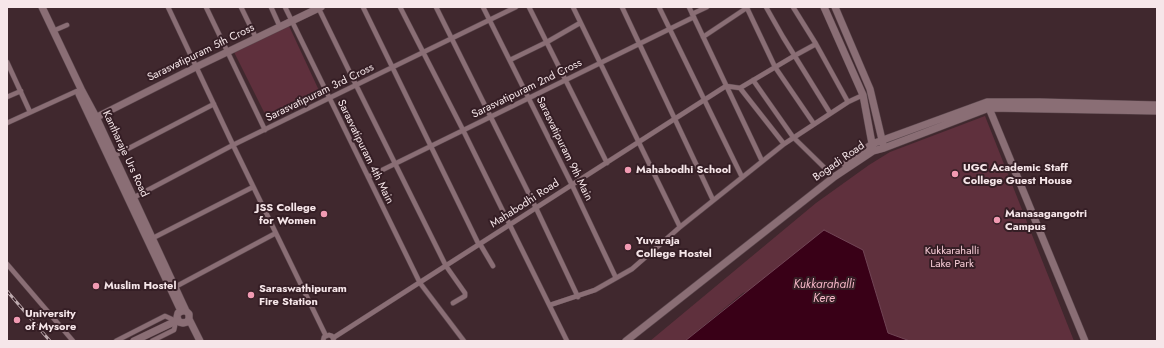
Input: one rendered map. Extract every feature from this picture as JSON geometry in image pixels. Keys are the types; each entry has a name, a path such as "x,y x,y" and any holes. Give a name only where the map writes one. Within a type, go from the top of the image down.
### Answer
{"street":[{"name":"Kantharaje Urs Road","path":"37,7 77,91 114,156 131,199 153,238 184,311"},
{"name":"Kantharaje Urs Road","path":"42,7 184,311"},
{"path":"168,7 253,187 326,336"},
{"path":"206,7 265,130"},
{"path":"241,7 256,38"},
{"path":"271,7 280,27"},
{"name":"Sarasvatipuram 4th Main","path":"285,7 420,283 464,341"},
{"path":"319,7 394,164 446,266 465,294 465,296 453,303"},
{"name":"Sarasvatipuram 5th Cross","path":"94,119 319,7"},
{"path":"363,7 430,146 480,244 493,266"},
{"path":"400,7 463,130 567,341"},
{"path":"436,7 536,208 578,297"},
{"name":"Sarasvatipuram 9th Main","path":"483,7 572,185 616,278"},
{"name":"Sarasvatipuram 3rd Cross","path":"131,199 233,145 516,7"},
{"path":"530,7 607,163"},
{"path":"573,7 680,227"},
{"path":"622,7 713,200"},
{"path":"659,7 742,178"},
{"path":"689,7 762,161"},
{"name":"Sarasvatipuram 2nd Cross","path":"368,177 669,29 707,7"},
{"path":"766,7 794,56 830,113"},
{"path":"793,7 816,44 848,102"},
{"path":"824,7 863,95 873,148"},
{"path":"835,7 870,88 883,145 987,102 1157,104"},
{"path":"703,37 748,8 775,67 814,124"},
{"path":"510,60 547,42 580,23"},
{"path":"53,31 67,25"},
{"path":"726,86 740,88 816,44"},
{"path":"7,62 9,71 30,112"},
{"path":"753,80 793,137 832,176"},
{"name":"Mahabodhi Road","path":"333,339 726,86"},
{"path":"740,88 784,144"},
{"path":"7,97 20,91"},
{"path":"7,123 77,91"},
{"path":"550,305 578,297 595,290 632,269 680,227 793,137 848,102 863,95"},
{"path":"114,156 214,104"},
{"path":"989,108 1085,341"},
{"name":"Bogadi Road","path":"626,341 818,190 832,176 873,148 989,108 1157,111"},
{"path":"153,238 253,187"},
{"path":"175,287 276,234"},
{"path":"7,264 73,341"},
{"path":"152,341 174,330 177,315 184,311 189,314 188,320 195,341"},
{"path":"116,341 165,316 181,323 188,320"},
{"path":"188,320 200,341"},
{"path":"134,341 177,321"},
{"path":"326,336 330,335 333,339"},
{"path":"323,341 326,336"}],"green space":[{"path":"289,26 322,97 269,122 234,52"},
{"name":"Kukkarahalli Lake Park","path":"985,116 1074,341 910,341 888,333 863,250 743,293 685,341 650,341 816,203 869,165 890,152"}],"water":[{"name":"Kukkarahalli Kere","path":"824,230 863,250 888,333 910,341 685,341"}],"railway":[{"path":"7,291 50,341"}],"place":[{"name":"Mahabodhi School","path":"628,170"},
{"name":"UGC Academic Staff College Guest House","path":"955,174"},
{"name":"JSS College for Women","path":"324,214"},
{"name":"Manasagangotri Campus","path":"997,220"},
{"name":"Yuvaraja College Hostel","path":"628,247"},
{"name":"Muslim Hostel","path":"96,286"},
{"name":"Saraswathipuram Fire Station","path":"251,295"},
{"name":"University of Mysore","path":"17,320"}]}
